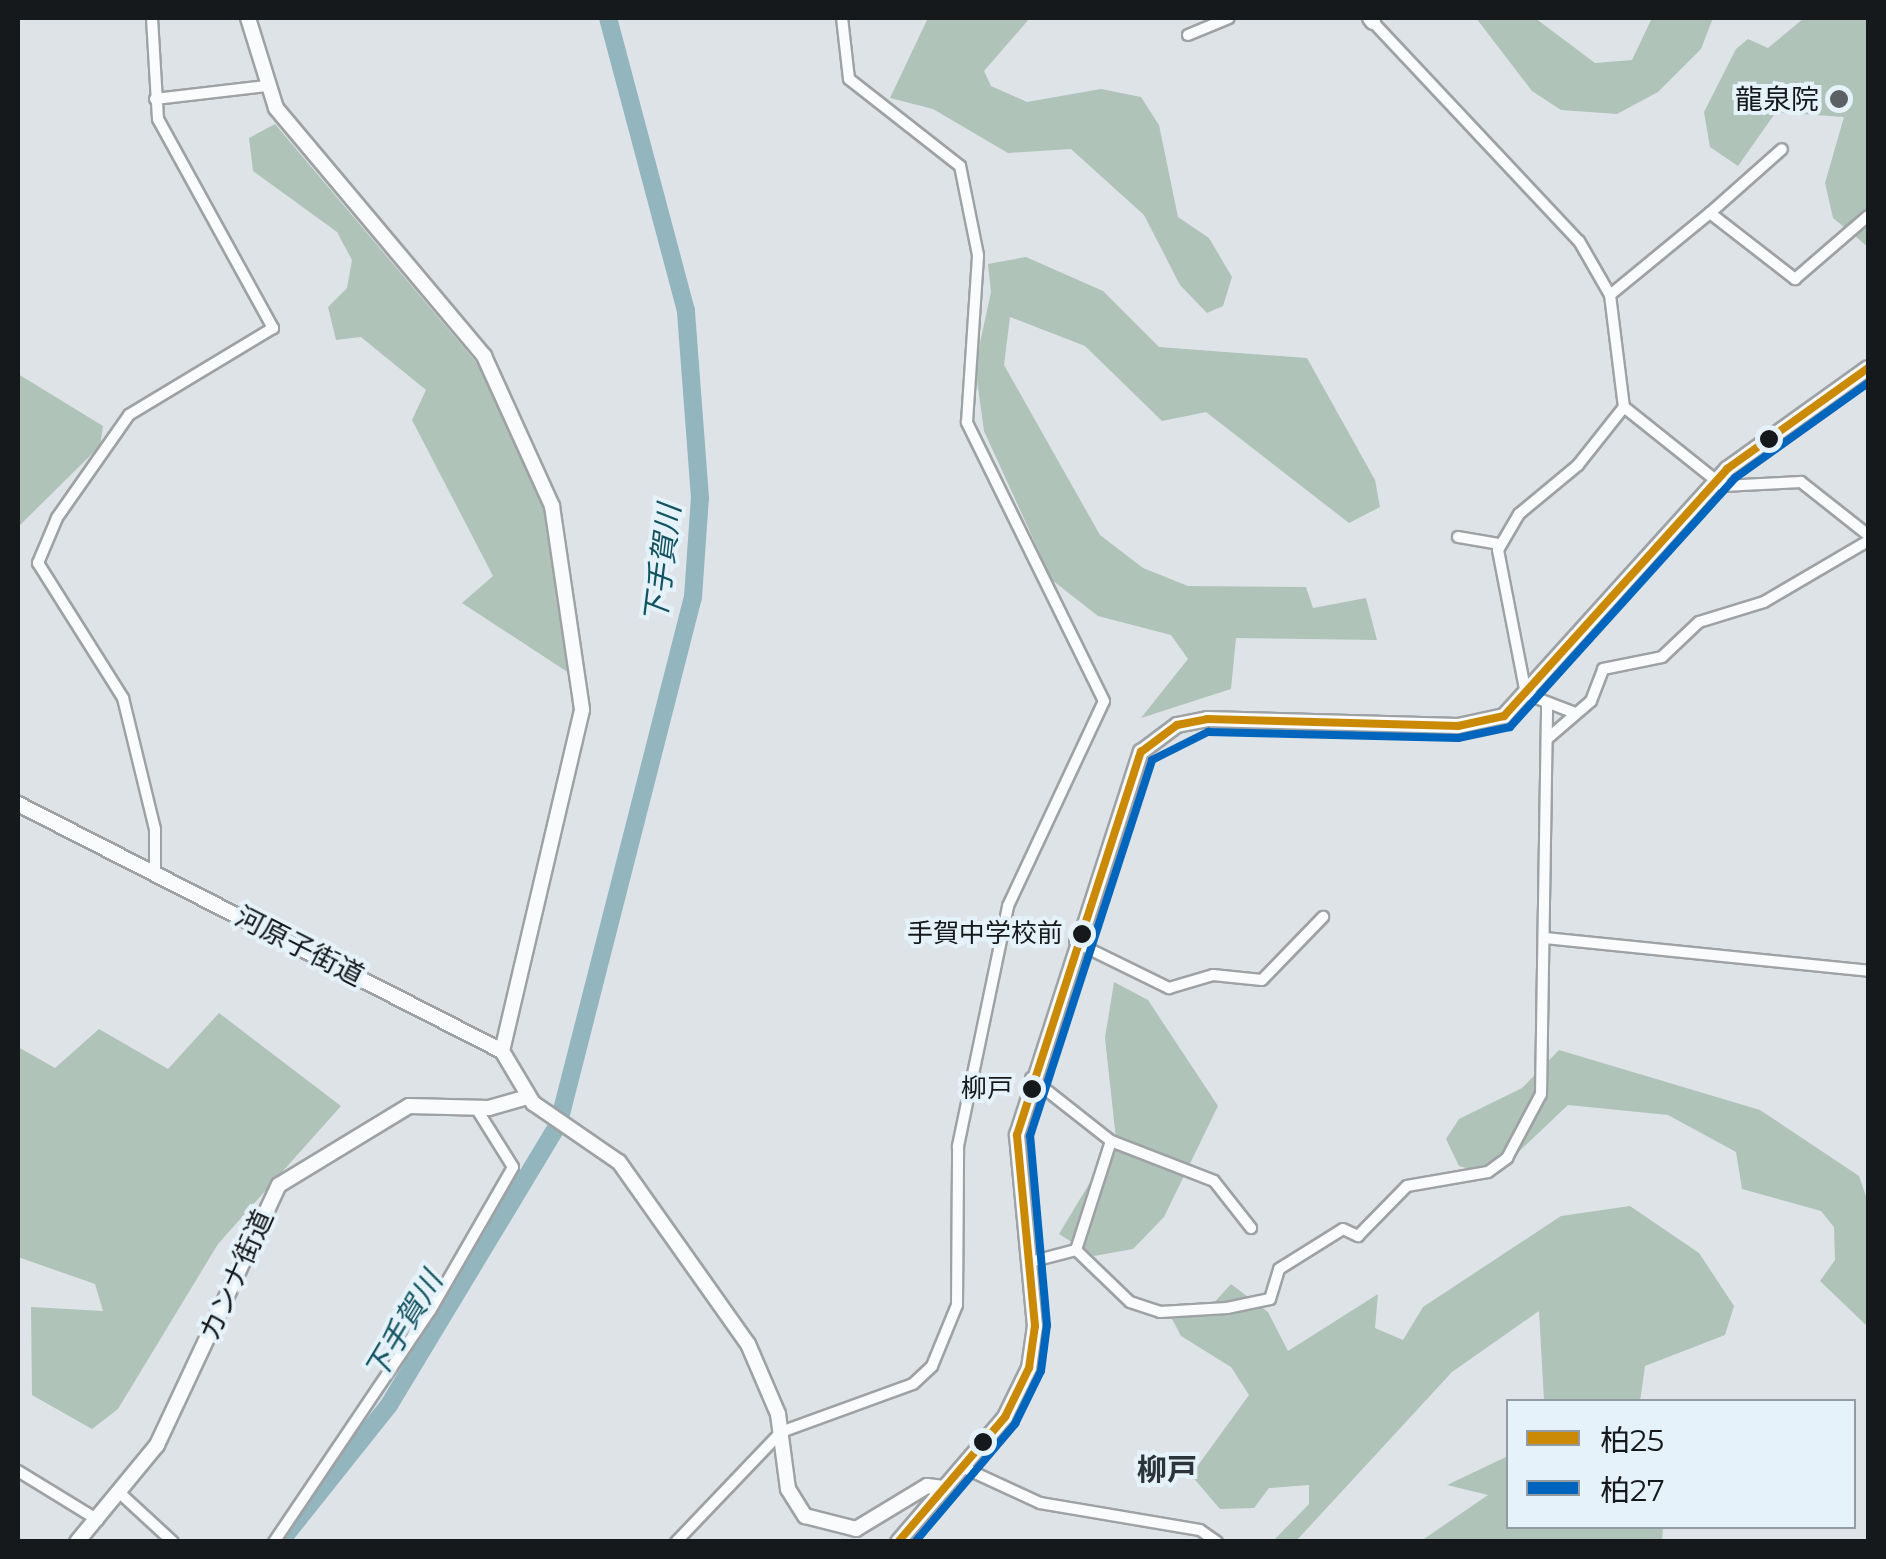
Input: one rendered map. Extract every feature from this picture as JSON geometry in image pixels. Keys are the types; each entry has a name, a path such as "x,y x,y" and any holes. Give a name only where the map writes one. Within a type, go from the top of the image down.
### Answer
{"street":[{"path":"152,18 155,99 178,166 274,328 129,415 56,518 38,563 122,698 155,829 156,874"},
{"path":"248,18 266,86 484,356 552,506 581,684 580,729 502,1051 527,1096 638,1185 748,1344 782,1432 794,1504 826,1528 856,1529 927,1486 944,1488"},
{"path":"676,1542 782,1432 913,1384 946,1337 957,1305 958,1146 1008,906 1104,701 967,422 978,255 960,166 849,79 842,18"},
{"path":"1188,35 1229,18"},
{"path":"1371,20 1579,242 1610,295 1624,407 1714,481 1739,489 1801,482 1868,538 1764,602 1699,622 1662,658 1603,669 1576,713 1547,739"},
{"path":"155,99 266,86"},
{"path":"1610,295 1782,149"},
{"path":"1710,214 1795,279 1868,216"},
{"path":"898,1542 962,1468 1029,1368 1030,1262 1016,1135 1124,786 1164,732 1222,718 1477,725 1526,694 1714,481 1868,368"},
{"path":"1499,544 1624,407"},
{"path":"1458,537 1499,544"},
{"path":"1499,544 1526,694"},
{"path":"1526,694 1547,706 1576,713"},
{"path":"1076,1250 1130,1302 1160,1312 1227,1308 1270,1299 1279,1269 1342,1229 1358,1236 1407,1186 1495,1167 1541,1094 1547,706"},
{"name":"河原子街道","path":"18,804 502,1051"},
{"path":"1074,942 1169,988 1213,976 1262,980 1323,918"},
{"path":"1545,938 1868,971"},
{"path":"1031,1078 1111,1142 1214,1180 1251,1228"},
{"name":"カンナ街道","path":"77,1542 122,1496 178,1406 280,1184 408,1106 476,1108 527,1096"},
{"path":"274,1542 430,1312 513,1166 476,1108"},
{"path":"1076,1250 1111,1142"},
{"path":"1030,1262 1076,1250"},
{"path":"962,1468 1040,1503 1200,1530 1216,1542"},
{"path":"18,1471 98,1520"},
{"path":"122,1496 172,1542"}],"green space":[{"path":"928,18 1030,18 984,71 991,86 1027,102 1101,89 1141,97 1159,125 1178,217 1209,238 1232,277 1223,306 1207,313 1180,285 1144,215 1071,149 1008,153 933,109 890,98"},
{"path":"1476,18 1535,18 1595,63 1632,60 1652,18 1713,18 1701,49 1658,92 1617,114 1561,110 1532,91"},
{"path":"1804,18 1868,18 1868,247 1833,218 1825,183 1844,117 1776,112 1738,166 1710,147 1704,112 1736,49 1748,39 1768,48"},
{"path":"275,124 497,387 540,484 569,673 462,603 493,576 412,420 426,390 361,337 336,340 328,307 347,288 352,260 337,232 253,171 249,138"},
{"path":"1026,257 1103,291 1159,347 1307,358 1375,480 1380,507 1349,523 1206,412 1162,421 1085,346 1010,317 1004,365 1100,535 1143,568 1188,586 1306,587 1313,608 1366,598 1377,640 1236,638 1231,689 1141,718 1188,659 1171,635 1098,616 1052,580 984,431 975,366 991,292 988,264"},
{"path":"18,374 103,426 100,446 18,527"},
{"path":"1114,982 1148,1000 1218,1106 1164,1217 1133,1249 1094,1256 1059,1234 1116,1139 1105,1038"},
{"path":"219,1013 341,1106 218,1244 118,1409 92,1429 32,1395 31,1307 103,1311 95,1284 18,1257 18,1047 55,1068 99,1029 168,1069"},
{"path":"1559,1050 1760,1110 1859,1176 1868,1202 1868,1327 1820,1281 1835,1260 1834,1227 1821,1211 1742,1189 1736,1152 1668,1115 1568,1105 1493,1176 1459,1166 1446,1139 1459,1119 1522,1088"},
{"path":"1630,1206 1699,1253 1734,1306 1725,1335 1645,1366 1640,1399 1544,1399 1539,1311 1452,1372 1297,1540 1273,1541 1309,1504 1309,1485 1269,1488 1254,1508 1220,1509 1191,1475 1249,1395 1231,1367 1181,1336 1170,1315 1211,1306 1231,1284 1268,1312 1288,1351 1378,1294 1375,1328 1403,1340 1423,1307 1561,1216"},
{"path":"1506,1457 1506,1529 1663,1529 1662,1541 1421,1541 1488,1495 1447,1485"}],"waterway":[{"name":"下手賀川","path":"561,1114 693,597 700,498 686,311 608,18"},
{"name":"下手賀川","path":"280,1542 389,1405 557,1127"}],"transit line":[{"name":"柏25","path":"898,1542 1005,1417 1029,1368 1035,1326 1017,1135 1141,752 1177,725 1207,719 1458,726 1504,716 1727,469 1868,368"},
{"name":"柏27","path":"915,1542 1015,1424 1041,1371 1047,1325 1030,1136 1152,760 1208,732 1458,738 1510,727 1735,478 1868,383"}],"place":[{"name":"龍泉院","path":"1839,99"},
{"name":"手賀中学校前","path":"1082,934"},
{"name":"柳戸","path":"1032,1089"}],"district":[{"name":"柳戸","path":"1167,1470"}]}
